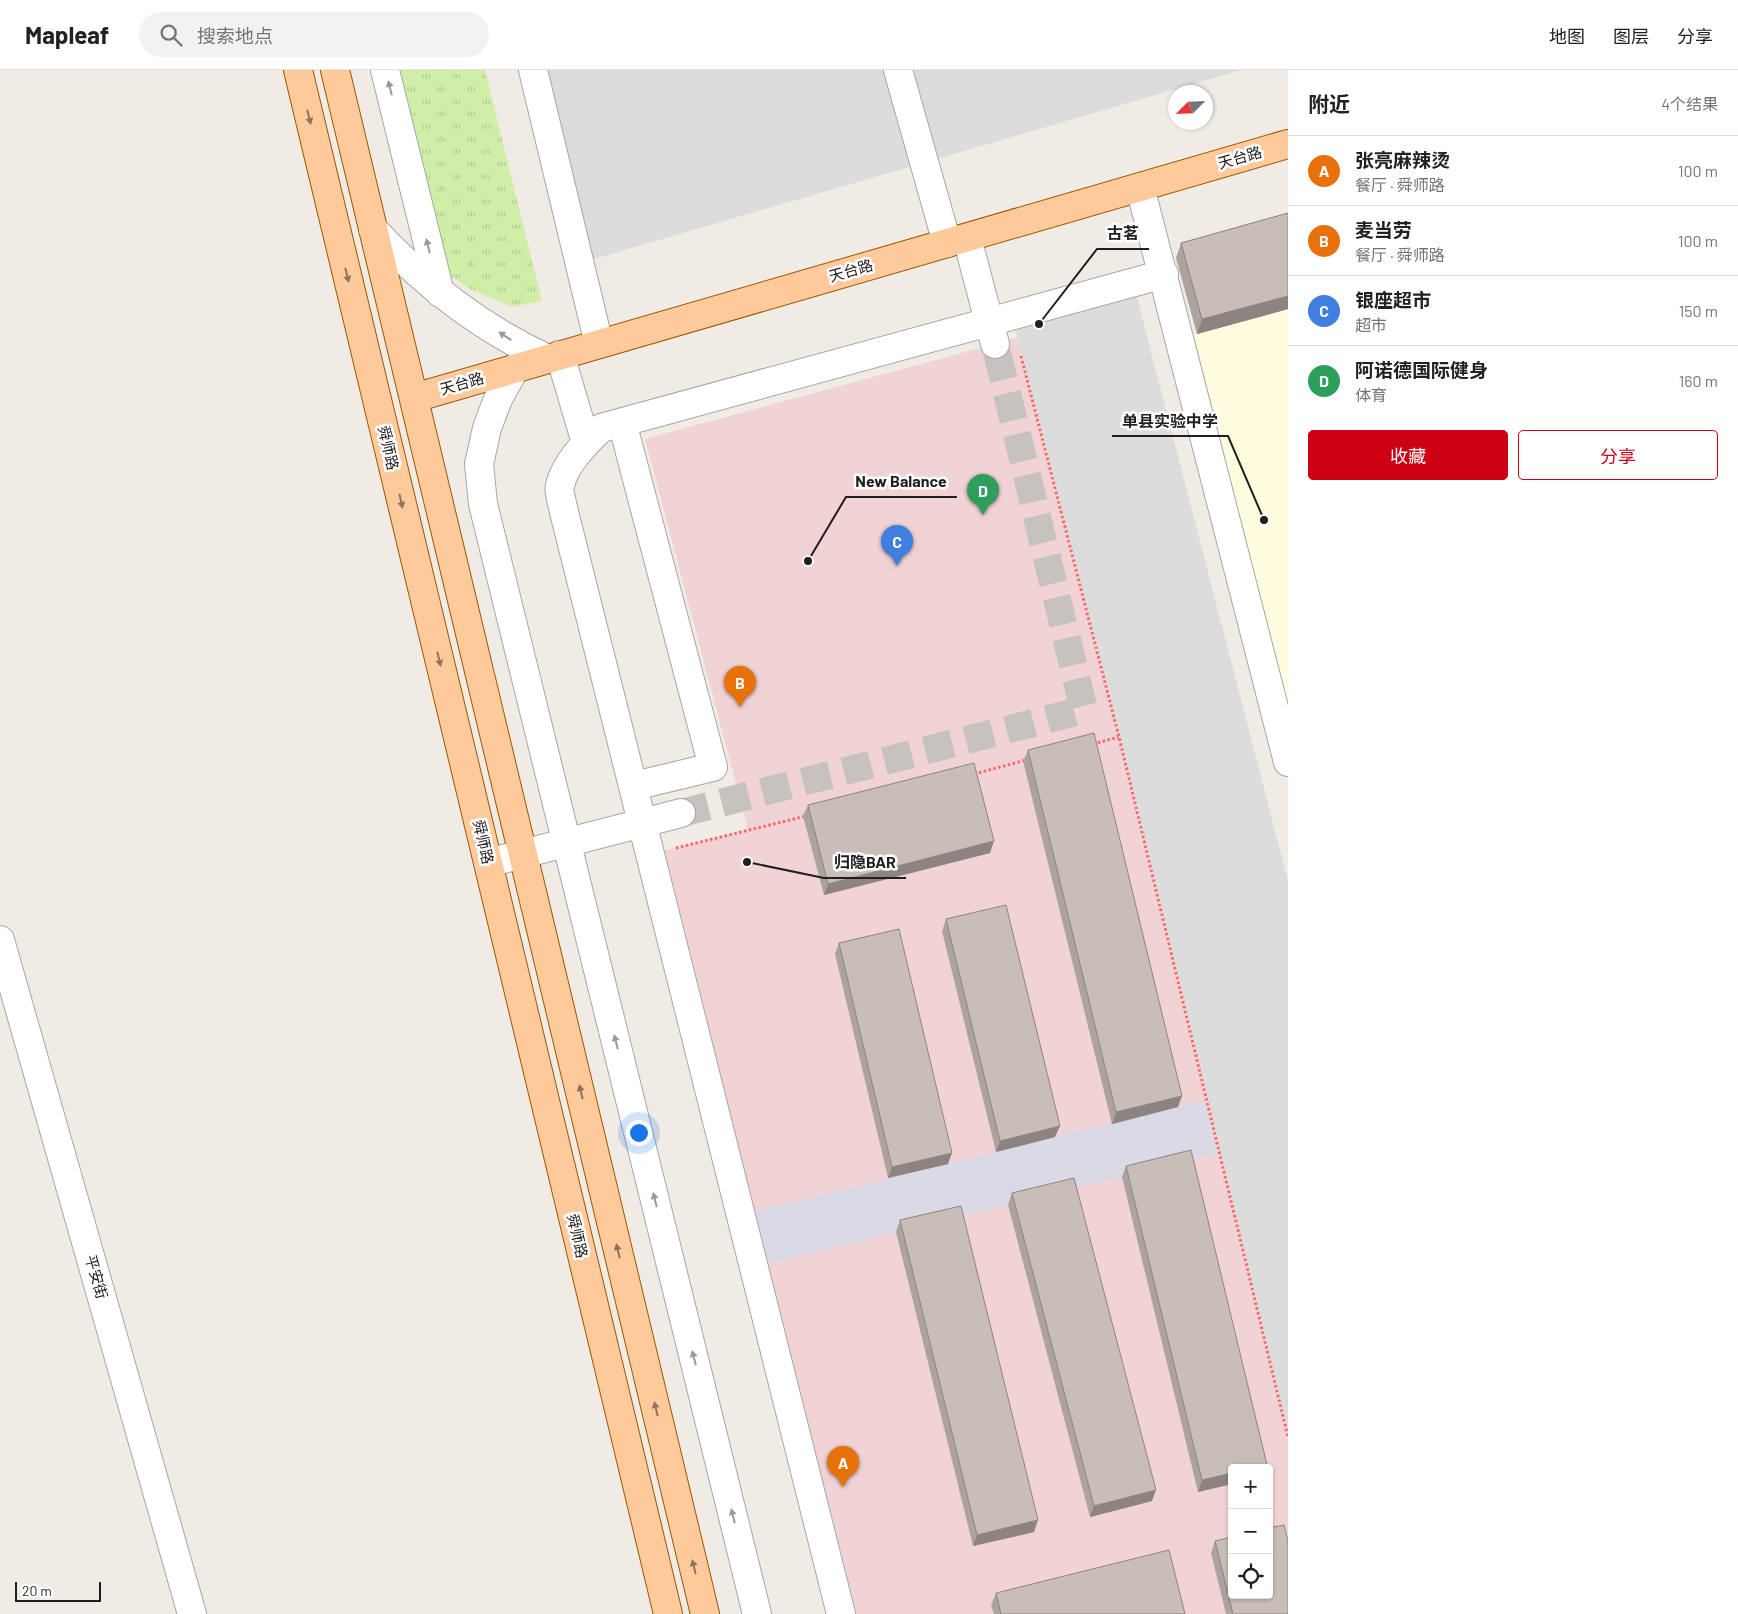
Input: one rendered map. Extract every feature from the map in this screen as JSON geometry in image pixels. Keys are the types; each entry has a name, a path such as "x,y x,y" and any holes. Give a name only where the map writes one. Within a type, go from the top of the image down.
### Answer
{"main road":[{"name":"舜师路","path":"298,70 668,1614"},
{"path":"335,70 706,1614"},
{"name":"天台路","path":"414,398 1288,144"}],"street":[{"path":"386,70 440,293"},
{"path":"533,70 599,344"},
{"path":"898,70 957,240 999,327"},
{"path":"1140,187 1164,274 1288,762"},
{"path":"374,228 400,258 440,293 518,345 554,357 586,443"},
{"path":"842,1614 564,512 560,486 571,462 601,428 999,327 1164,274"},
{"path":"516,368 498,399 487,428 479,464 483,504 757,1614"},
{"path":"622,422 713,767 634,786"},
{"path":"488,863 681,813"},
{"name":"平安街","path":"0,940 192,1614"}],"path":[{"path":"999,327 1119,737 1288,1437"},
{"path":"1090,745 1119,737"},
{"path":"970,775 1033,759"},
{"path":"650,854 813,814"}],"shaded area":[{"path":"522,70 1241,70 1190,85 1168,85 1168,91 570,266"},
{"path":"1135,290 1288,881 1288,1437 1119,737 1013,321"},
{"path":"1288,309 1288,705 1194,335"},
{"path":"1017,338 1119,737 1288,1437 1288,1614 856,1614 663,851 748,829 645,439"},
{"path":"1206,1100 1219,1153 754,1267 741,1215"}],"green space":[{"path":"385,70 485,70 542,301 512,307 470,289 433,264"}],"building":[{"path":"1288,213 1288,296 1202,319 1181,243"},
{"path":"1094,733 1182,1096 1116,1112 1028,750"},
{"path":"974,763 994,841 828,884 808,805"},
{"path":"1006,905 1060,1126 1000,1141 946,919"},
{"path":"899,929 952,1153 892,1167 839,943"},
{"path":"1191,1150 1267,1464 1228,1464 1228,1474 1202,1480 1126,1166"},
{"path":"1074,1178 1156,1490 1094,1506 1012,1193"},
{"path":"961,1206 1038,1520 977,1535 900,1220"},
{"path":"1284,1525 1288,1541 1288,1614 1233,1614 1229,1599 1273,1599 1273,1527"},
{"path":"1228,1538 1228,1594 1215,1541"},
{"path":"1169,1550 1185,1614 1001,1614 996,1593"}],"tunnel":[{"path":"681,813 1084,710 995,344"}],"place":[{"name":"古茗","path":"1039,324"},
{"name":"阿诺德国际健身","path":"983,515"},
{"name":"单县实验中学","path":"1264,520"},
{"name":"New Balance","path":"808,561"},
{"name":"银座超市","path":"897,566"},
{"name":"麦当劳","path":"740,707"},
{"name":"归隐BAR","path":"747,862"},
{"name":"张亮麻辣烫","path":"843,1487"}]}
